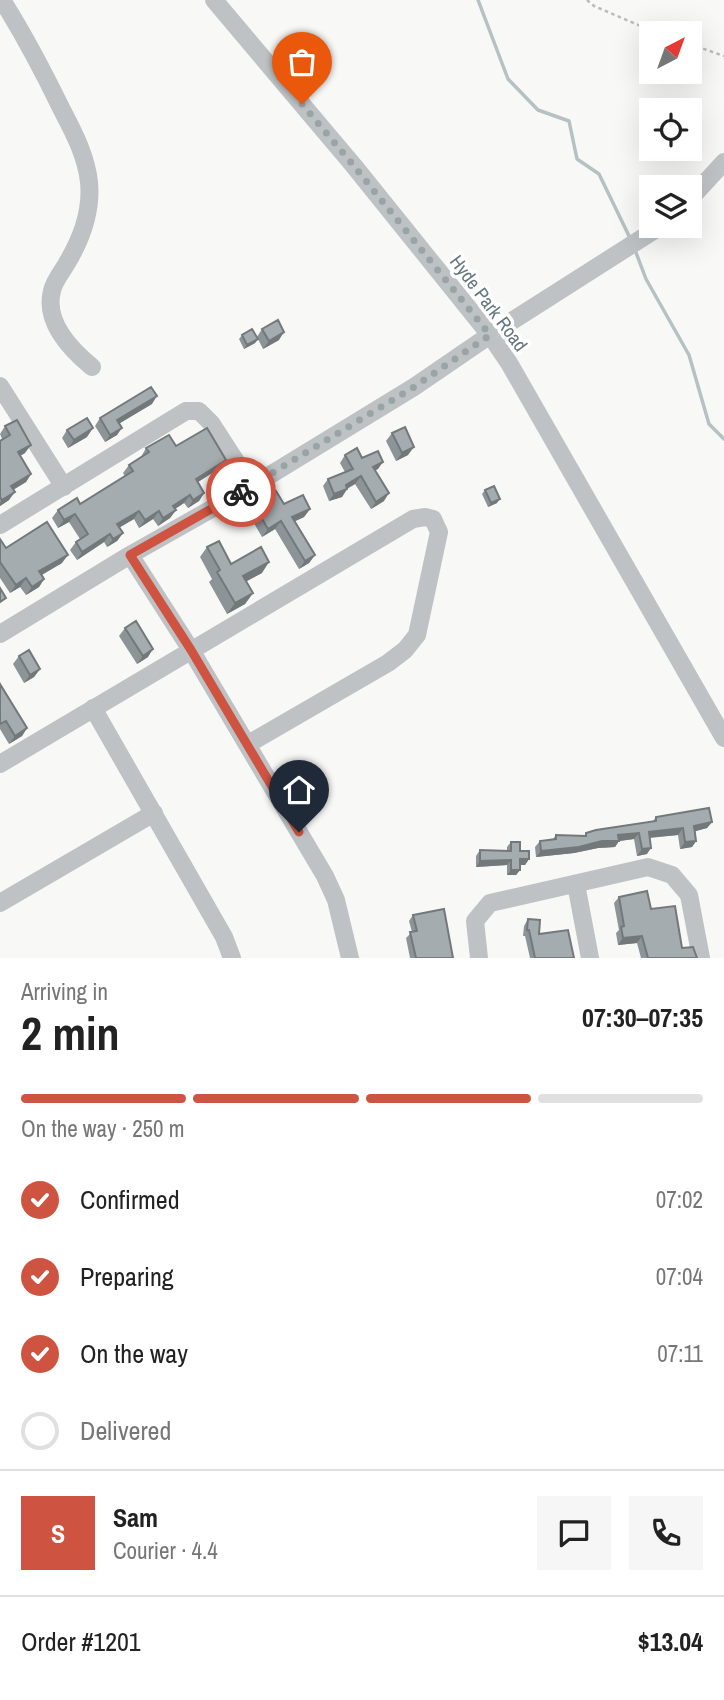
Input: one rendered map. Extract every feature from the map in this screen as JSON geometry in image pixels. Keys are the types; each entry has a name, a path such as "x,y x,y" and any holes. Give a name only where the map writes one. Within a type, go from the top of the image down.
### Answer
{"street":[{"path":"2,0 26,37 82,150 89,182 89,211 80,241 52,289 50,304 69,348 92,367"},
{"name":"Hyde Park Road","path":"214,0 354,166 490,335 724,738"},
{"path":"702,186 724,162"},
{"path":"0,634 414,387 642,238"},
{"path":"0,386 5,405 64,487"},
{"path":"0,525 186,411 199,411 211,423 252,486"},
{"path":"0,764 413,519 433,519 439,532 417,635 405,650 388,663 248,744"},
{"path":"130,555 248,744 331,888 349,958"},
{"path":"93,708 224,937 232,958"},
{"path":"0,903 155,813"},
{"path":"479,958 475,921 490,903 648,867 672,875 689,895 701,958"},
{"path":"576,884 590,958"}],"path":[{"path":"587,0 594,6 639,25"},
{"path":"702,48 724,56"}],"building":[{"path":"278,320 284,332 269,341 262,329"},
{"path":"252,329 258,339 247,345 242,335"},
{"path":"151,387 157,396 117,420 122,428 110,435 100,418"},
{"path":"87,418 93,428 74,440 67,430"},
{"path":"17,420 31,445 18,452 31,474 11,486 15,492 2,500 0,441 10,435 5,426"},
{"path":"405,427 414,447 402,453 392,433"},
{"path":"207,428 226,460 196,479 204,493 193,500 190,495 173,506 176,510 163,518 159,511 145,520 139,511 117,524 123,533 113,539 110,534 82,552 76,542 88,534 75,514 64,520 58,510 77,498 80,504 133,471 129,465 149,452 146,448 169,435 176,446"},
{"path":"357,448 362,458 378,451 383,462 373,467 389,493 376,502 361,476 346,485 347,489 334,494 328,479 353,469 345,455"},
{"path":"494,486 500,499 491,503 485,490"},
{"path":"276,491 284,504 303,495 310,509 292,517 315,555 305,561 281,521 268,529 254,505"},
{"path":"47,522 68,555 39,571 44,579 32,587 26,578 16,585 0,562 0,539 6,548"},
{"path":"219,541 231,564 261,547 269,562 243,576 253,593 235,603 217,572 220,570 207,547"},
{"path":"0,588 6,598 0,602"},
{"path":"136,621 153,649 143,656 125,628"},
{"path":"29,650 40,669 30,675 19,656"},
{"path":"0,684 27,728 15,736 6,721 0,724"},
{"path":"709,808 712,822 694,826 696,841 685,842 683,828 649,832 651,848 642,849 639,833 618,835 619,841 602,841 579,847 541,851 540,841 556,839 556,835 586,836 586,833 596,830 656,821 656,817"},
{"path":"511,842 520,842 520,851 529,851 529,859 520,859 520,870 511,870 511,860 480,861 480,850 511,851"},
{"path":"647,891 651,909 675,906 682,948 693,947 697,958 648,958 642,936 623,938 621,927 624,926 619,897"},
{"path":"444,909 453,958 416,958 410,932 417,931 413,915"},
{"path":"528,919 540,920 539,934 568,930 574,958 535,958 527,930"}],"waterway":[{"path":"478,0 508,79 538,110 569,121 577,159 599,174 631,240"},
{"path":"635,250 646,279 689,355 709,424 724,439"}],"way so far":[{"path":"241,492 414,387 490,335 302,104"}],"route":[{"path":"241,492 130,555 191,650 299,832"}]}
